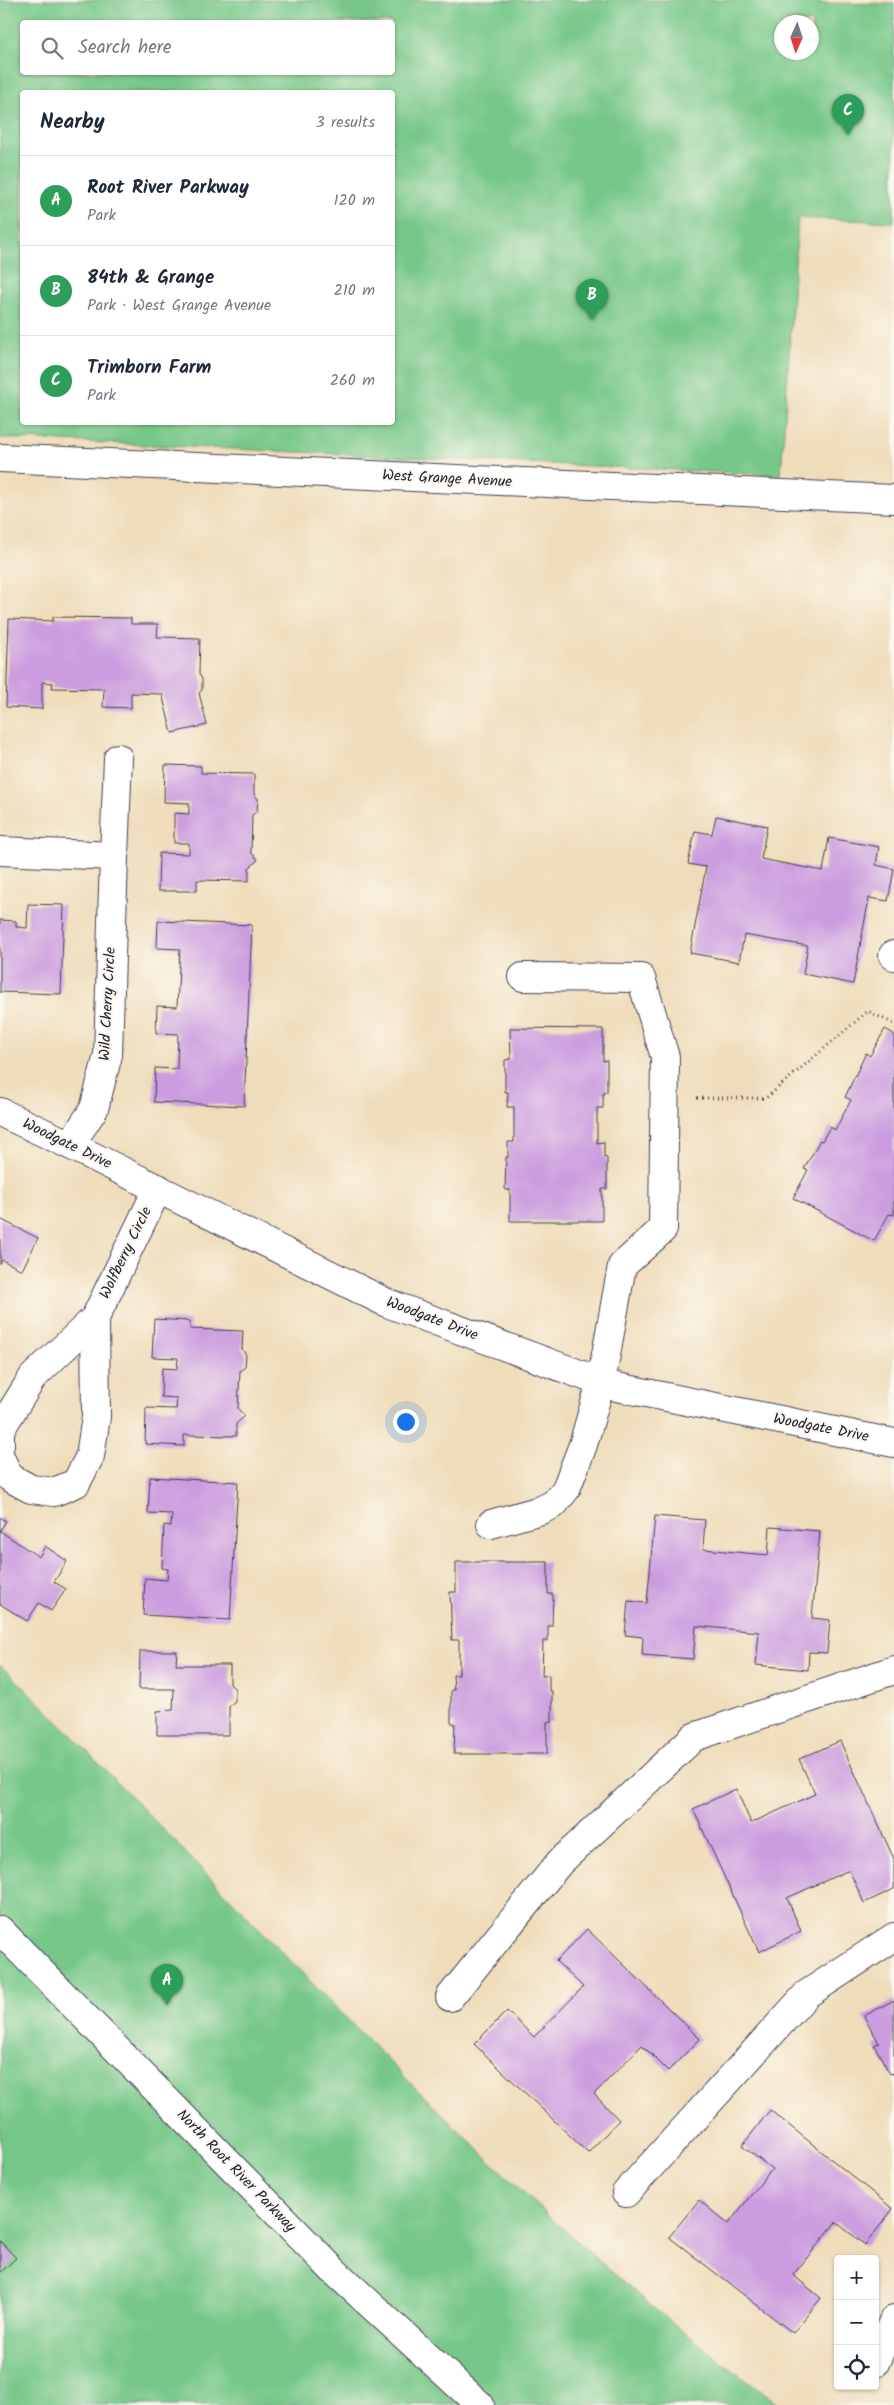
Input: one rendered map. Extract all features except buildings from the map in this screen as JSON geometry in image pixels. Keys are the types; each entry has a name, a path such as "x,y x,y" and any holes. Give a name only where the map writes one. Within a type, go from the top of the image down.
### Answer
{"street":[{"name":"West Grange Avenue","path":"0,458 894,499"},
{"name":"Wild Cherry Circle","path":"70,1145 94,1109 108,1054 118,758"},
{"path":"0,851 114,856"},
{"path":"491,1524 541,1510 554,1504 566,1489 583,1445 601,1382 622,1266 663,1229 665,1057 641,978 522,977"},
{"name":"Woodgate Drive","path":"0,1112 158,1188 387,1303 601,1382 612,1386 894,1442"},
{"name":"Wolfberry Circle","path":"0,1445 0,1430 33,1377 95,1318 158,1188"},
{"name":"Wolfberry Circle","path":"0,1456 9,1477 31,1489 54,1492 76,1483 90,1456 96,1417 95,1318"},
{"path":"450,1998 560,1862 694,1737 894,1670"},
{"name":"North Root River Parkway","path":"0,1930 334,2271 480,2405"},
{"path":"626,2193 807,1994 894,1937"},
{"path":"879,2354 894,2319"}],"path":[{"path":"664,1098 766,1098 868,1011 894,1024"}],"green space":[{"path":"0,0 808,0 810,3 894,4 894,222 798,218 781,475 0,438"},
{"path":"0,1665 36,1699 370,2042 527,2196 608,2269 693,2339 780,2405 0,2405"}],"place":[{"name":"Trimborn Farm","path":"848,135"},
{"name":"84th & Grange","path":"592,320"},
{"name":"Root River Parkway","path":"167,2005"}]}
